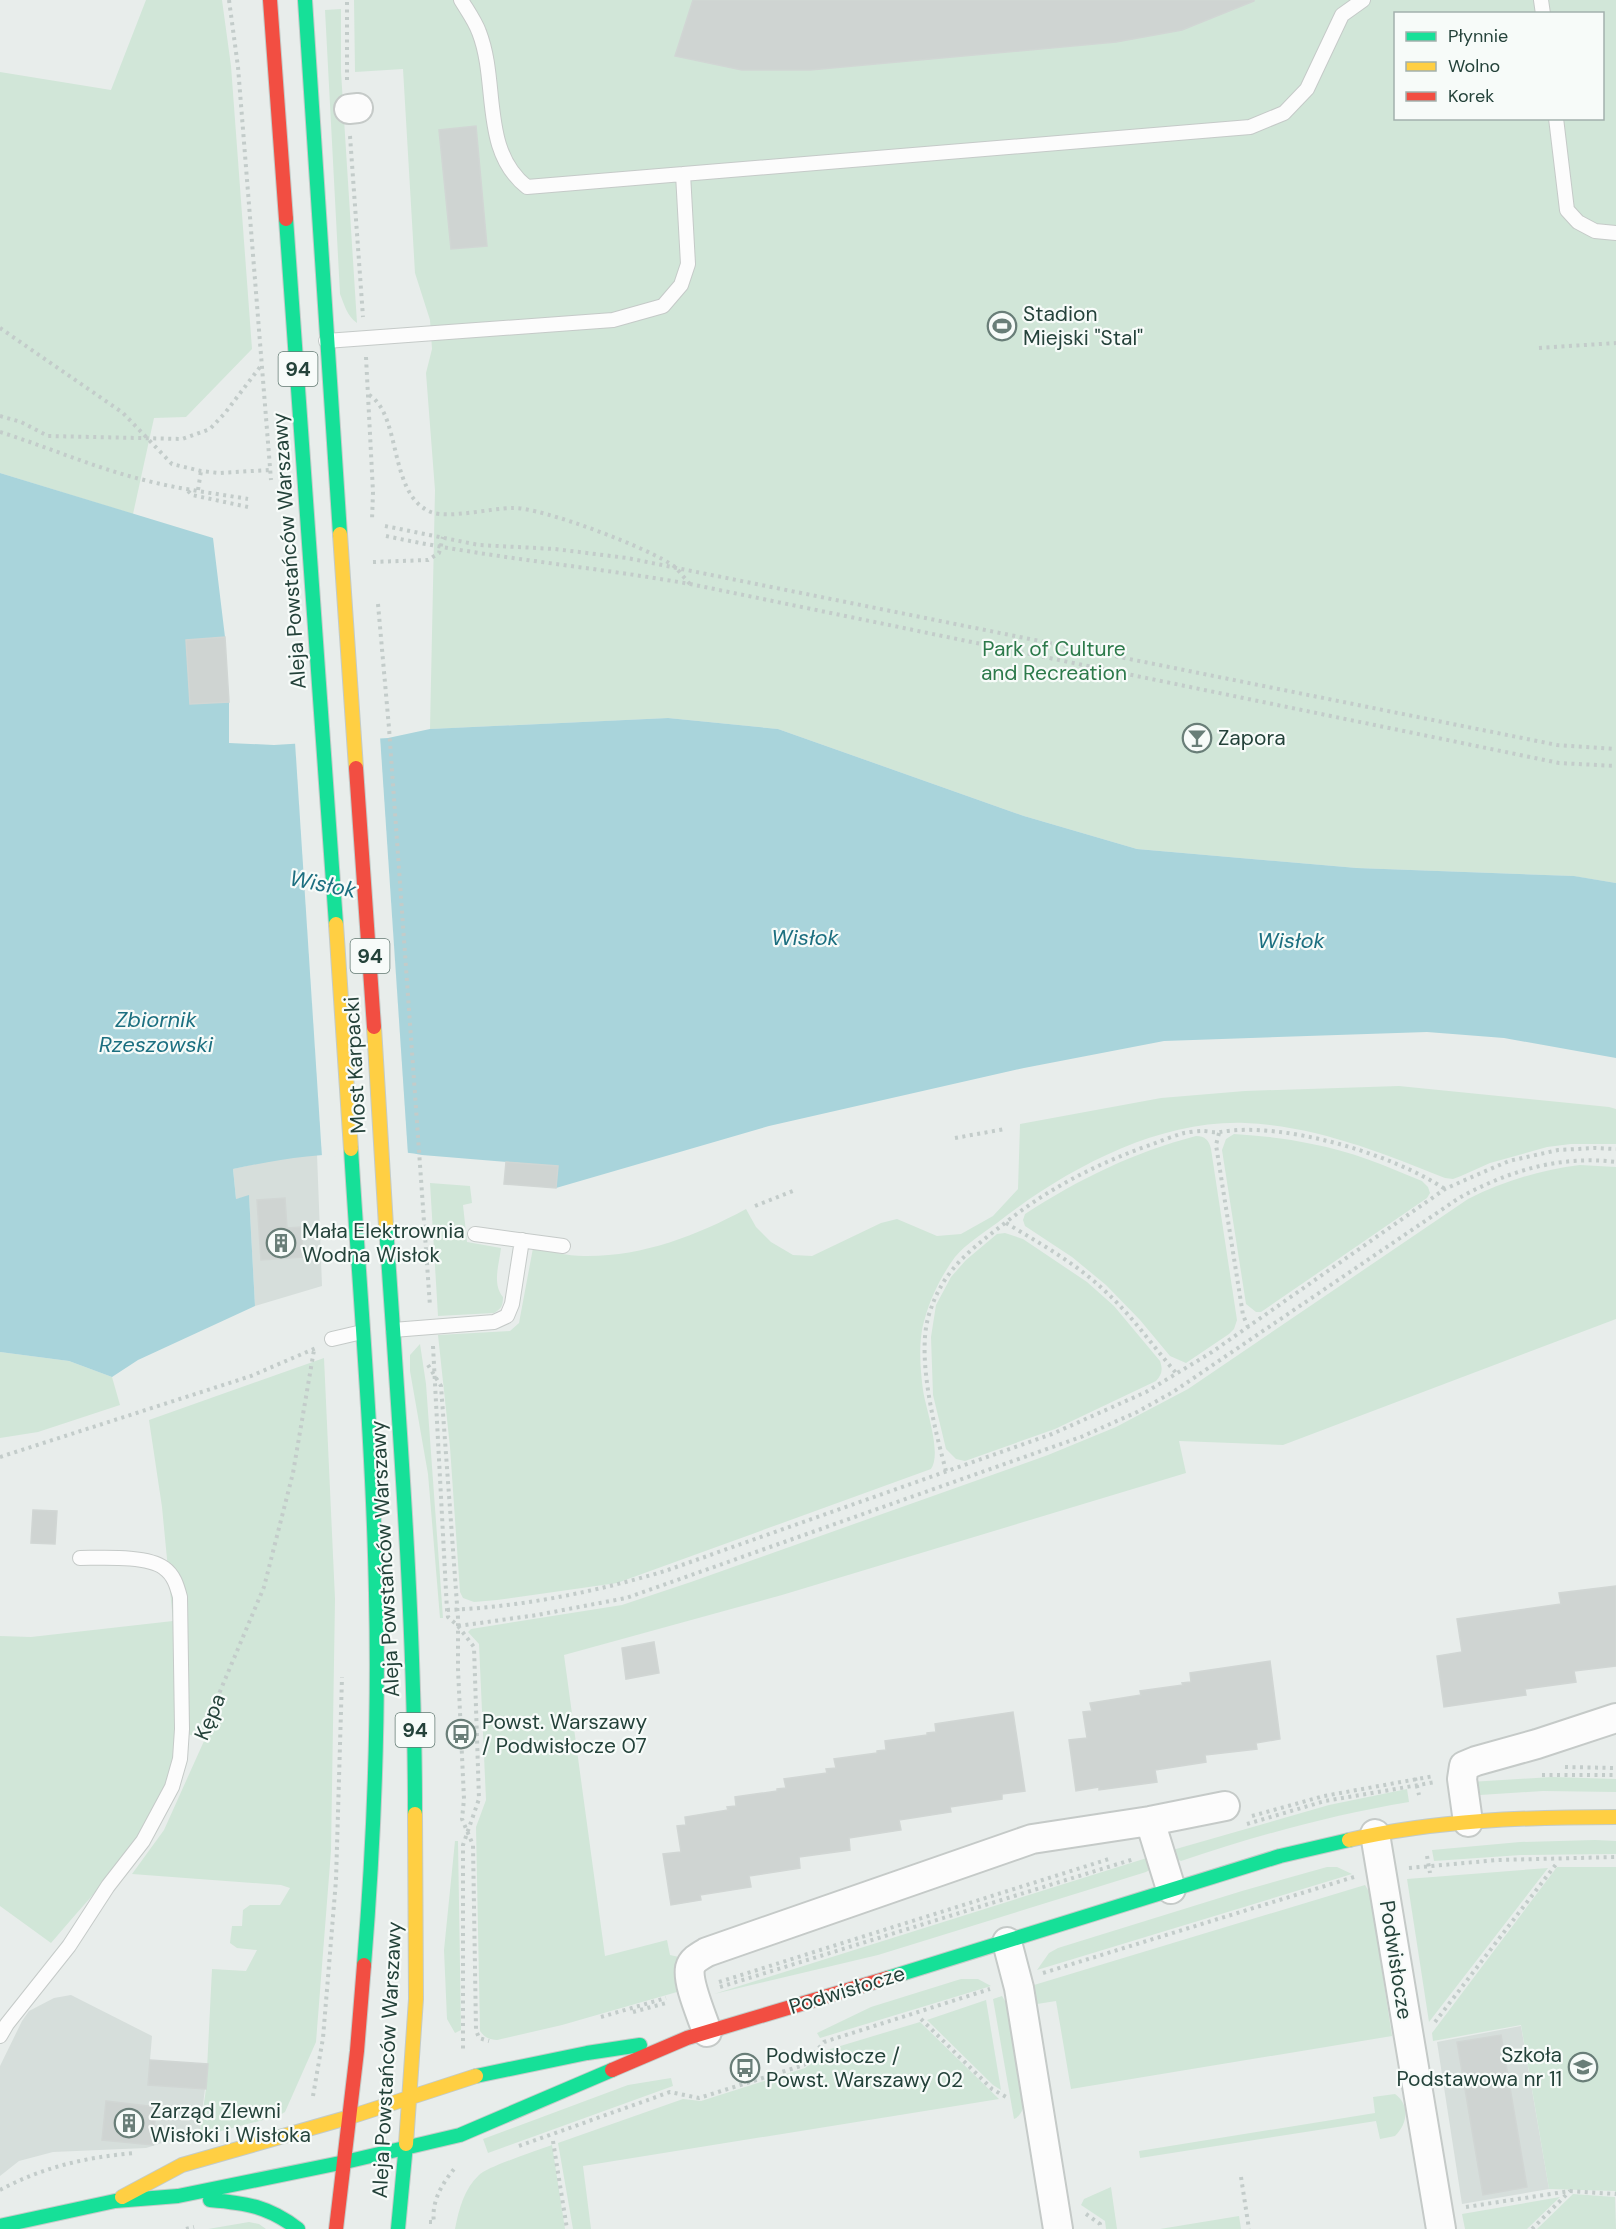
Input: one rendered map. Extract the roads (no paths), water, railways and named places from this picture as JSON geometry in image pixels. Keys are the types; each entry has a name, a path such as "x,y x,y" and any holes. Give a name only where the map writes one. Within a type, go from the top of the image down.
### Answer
{"main road":[{"name":"Aleja Powstańców Warszawy","path":"270,0 323,739"},
{"name":"94","path":"305,0 326,341"},
{"name":"Most Karpacki","path":"326,341 369,948 382,1175"},
{"name":"Most Karpacki","path":"323,739 352,1177"},
{"name":"Aleja Powstańców Warszawy","path":"382,1175 410,1603 415,1735 416,1999 398,2229"},
{"name":"Aleja Powstańców Warszawy","path":"336,2229 350,2117 367,1931 376,1743 376,1593 352,1177"},
{"name":"Podwisłocze","path":"178,2196 345,2162 460,2135 697,2035 1007,1942 1280,1856 1375,1834 1468,1822 1529,1817 1616,1817"},
{"name":"Podwisłocze","path":"115,2201 182,2165 350,2117 478,2076 697,2035"},
{"path":"0,2226 115,2201 178,2196 255,2204 275,2211 298,2229"}],"street":[{"path":"1468,1822 1462,1779 1464,1766 1616,1718"},
{"path":"697,2035 694,1990 690,1977 691,1966 706,1952 1032,1839 1150,1821 1225,1806"},
{"path":"1150,1821 1171,1889"},
{"name":"Podwisłocze","path":"1375,1834 1440,2220"},
{"path":"1007,1942 1019,1988 1058,2229"}],"lane":[{"path":"461,0 479,31 484,49 497,141 504,162 514,177 527,188 1250,127 1284,113 1307,89 1342,15 1363,0"},
{"path":"1556,120 1568,210 1578,222 1595,231 1616,234"},
{"path":"326,341 613,320 663,306 681,285 688,264 683,174"},
{"path":"475,1234 563,1246"},
{"path":"393,1329 494,1322 507,1316 513,1304 522,1240"},
{"path":"332,1339 362,1332"},
{"path":"0,2036 69,1946 108,1886 143,1841 172,1787 180,1759 182,1728 180,1597 175,1581 165,1568 150,1560 80,1558"}],"water":[{"path":"0,473 213,538 225,637 186,640 190,704 229,702 229,743 274,745 388,738 430,729 668,718 778,729 1024,816 1137,849 1357,868 1574,876 1616,883 1616,1058 1504,1038 1427,1032 1164,1041 1024,1068 769,1126 556,1188 557,1166 392,1152 328,1155 266,1162 233,1169 236,1199 249,1195 255,1306 138,1360 112,1377 69,1361 0,1352"}],"place":[{"name":"Stadion Miejski \"Stal\"","path":"1002,326"},
{"name":"Zapora","path":"1197,738"},
{"name":"Mała Elektrownia Wodna Wisłok","path":"281,1243"},
{"name":"Powst. Warszawy / Podwisłocze 07","path":"461,1734"},
{"name":"Szkoła Podstawowa nr 11","path":"1583,2067"},
{"name":"Podwisłocze / Powst. Warszawy 02","path":"745,2068"},
{"name":"Zarząd Zlewni Wisłoki i Wisłoka","path":"129,2123"}],"park label":[{"name":"Park of Culture and Recreation","path":"1054,661"}],"water label":[{"name":"Wisłok","path":"323,884"},
{"name":"Wisłok","path":"805,937"},
{"name":"Wisłok","path":"1291,940"},
{"name":"Zbiornik Rzeszowski","path":"156,1032"}]}
